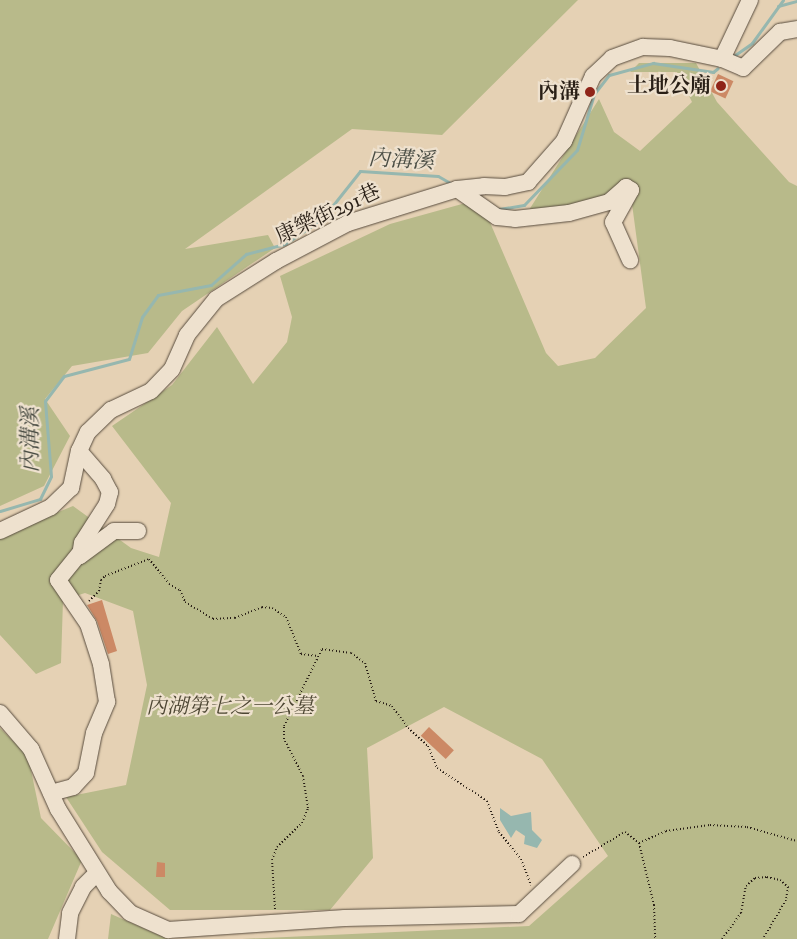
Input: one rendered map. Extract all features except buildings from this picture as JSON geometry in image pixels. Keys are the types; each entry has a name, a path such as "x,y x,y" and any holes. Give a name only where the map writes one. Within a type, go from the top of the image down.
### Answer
{"street":[{"path":"722,59 750,0"},
{"name":"康樂街291巷","path":"0,531 51,507 71,488 79,451 88,432 111,410 151,391 172,369 187,335 216,298 276,261 348,223 393,206 457,189 484,186 505,187 528,182 564,141 593,76 612,58 643,47 670,48 722,59 743,68 780,32 797,29"},
{"path":"457,189 497,217 515,219 569,213 609,202 626,187 631,190 613,222 630,260"},
{"path":"51,792 73,787 86,773 94,733 107,702 101,664 88,624 58,580 79,554 82,543 107,504 110,492 103,479 79,451"},
{"path":"79,554 82,556 114,532 138,531"},
{"path":"0,714 31,749 51,792 96,874 130,913 168,930 278,922 519,914 535,902 572,864"},
{"path":"67,939 70,913 83,887 96,874"}],"path":[{"path":"88,603 99,590 100,580 105,576 148,559 169,584 180,590 185,602 213,619 235,618 262,607 272,608 286,617 301,654 318,656"},
{"path":"278,922 272,860 277,847 302,823 308,808 303,776 284,739 284,726 322,649 351,653 365,663 376,701 392,706 428,746 437,768 487,801 499,832 521,859 535,902"},
{"path":"639,843 666,831 710,825 748,827 797,840"},
{"path":"572,864 625,832 639,843 654,905 655,939"},
{"path":"722,939 741,913 746,886 755,878 767,876 780,880 788,888 786,900 763,939"}],"green space":[{"path":"0,0 578,0 442,135 352,129 185,249 268,235 275,248 182,311 148,353 72,366 45,399 70,436 44,486 0,506"},
{"name":"內湖第七之一公墓","path":"639,63 696,63 717,102 789,182 797,186 797,939 242,939 529,926 608,856 542,759 444,707 367,748 373,858 330,910 170,910 102,852 66,797 126,785 147,685 133,611 85,593 63,600 61,663 36,674 0,635 0,536 73,506 131,548 159,557 171,503 112,426 172,385 217,327 253,384 287,342 292,317 280,276 390,224 480,199 546,353 558,366 595,358 646,308 632,204 529,210 599,99 614,132 640,151 692,102 677,72 630,72"},
{"path":"0,728 28,756 41,818 82,860 48,939 0,939"},
{"path":"111,914 168,939 108,939"}],"water":[{"path":"500,808 511,816 531,812 532,830 542,840 537,848 524,844 525,836 516,830 511,838 500,820"}],"waterway":[{"name":"內溝溪","path":"735,55 752,43 783,0"},
{"path":"778,6 797,1"},
{"name":"內溝溪","path":"499,209 524,205 577,150 594,94 609,75 653,63 713,72 718,68"},
{"name":"內溝溪","path":"0,511 40,499 51,476 45,401 64,376 129,359 142,317 158,295 211,285 246,254 285,244 322,219 360,171 438,176 452,184"}],"place":[{"name":"土地公廟","path":"721,86"},
{"name":"內溝","path":"590,92"}]}
